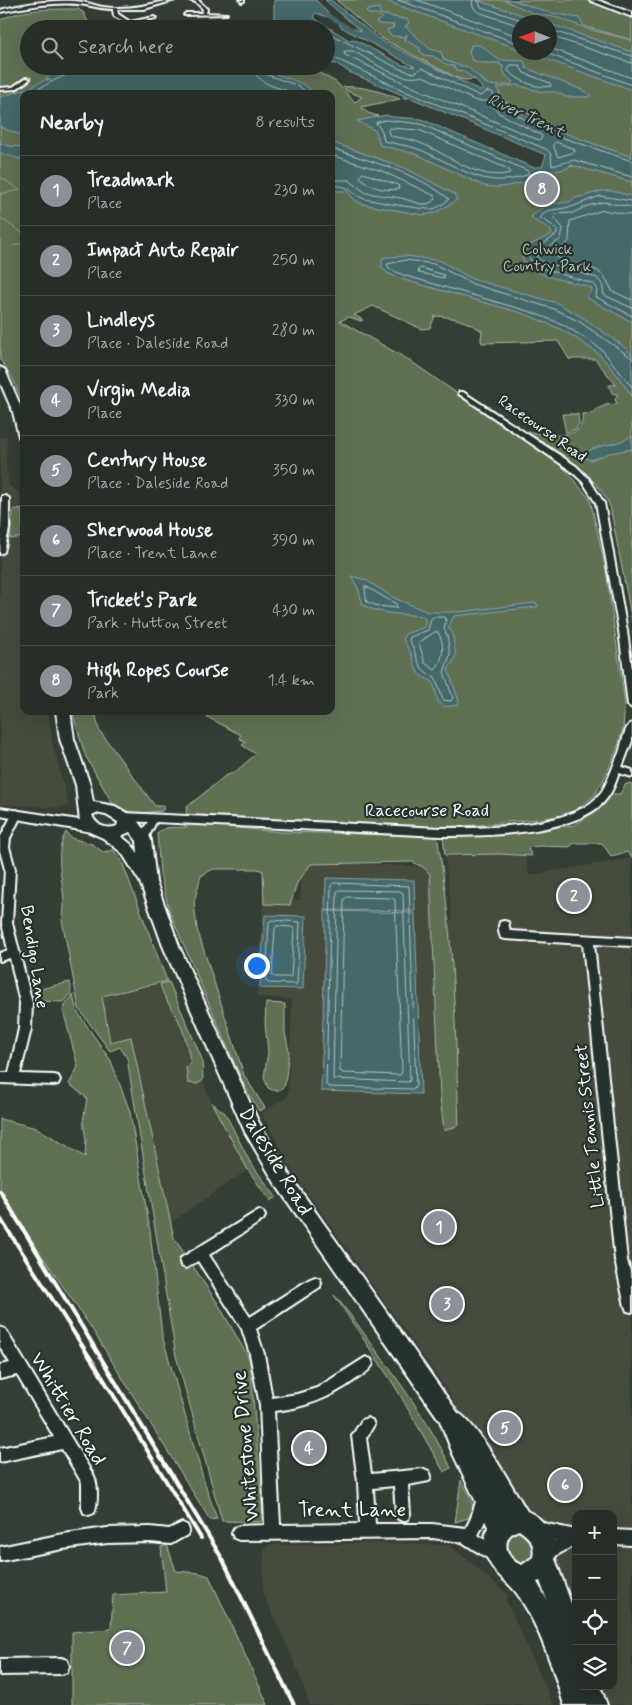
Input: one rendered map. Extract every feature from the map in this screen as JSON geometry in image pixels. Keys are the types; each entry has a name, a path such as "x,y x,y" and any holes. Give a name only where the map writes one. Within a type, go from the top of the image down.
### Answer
{"main road":[{"path":"0,370 20,420"},
{"path":"64,715 67,739 83,785 87,811 85,819 92,827"},
{"path":"83,785 106,808 144,840"},
{"path":"87,811 95,807 106,808"},
{"path":"108,834 116,833 126,823"},
{"name":"Daleside Road","path":"92,827 108,834 127,850 148,882 171,946 251,1126 282,1179 320,1235 448,1416 472,1441 497,1480 513,1527"},
{"name":"Daleside Road","path":"144,840 148,882"},
{"name":"Daleside Road","path":"448,1416 460,1447 480,1486 513,1527 543,1539 544,1557 574,1645"},
{"path":"513,1527 494,1543 497,1559 503,1566 518,1575 532,1592 543,1616 576,1705"},
{"path":"518,1575 533,1573 539,1568 544,1557"},
{"path":"589,1690 595,1705"}],"street":[{"path":"24,0 32,4"},
{"path":"161,0 167,2"},
{"path":"0,11 32,4 62,2 86,3 115,9 151,7 173,0"},
{"path":"191,0 202,0"},
{"path":"592,0 632,15"},
{"path":"197,1 205,9 204,13"},
{"path":"115,9 116,15 124,20"},
{"path":"186,14 224,14"},
{"path":"144,20 154,18"},
{"path":"0,89 14,88 26,79"},
{"name":"Racecourse Road","path":"462,393 573,468 595,492 600,503 623,631 632,705"},
{"path":"0,552 8,501"},
{"name":"Racecourse Road","path":"126,823 166,819 440,832 474,832 552,824 582,814 598,802 606,793 632,726"},
{"path":"617,768 632,774"},
{"path":"0,812 36,817 70,818 87,811"},
{"name":"Bendigo Lane","path":"13,1079 26,1016 25,995 6,917 4,841 17,814"},
{"path":"36,817 55,823 92,827"},
{"name":"Racecourse Road","path":"126,823 152,823 166,819"},
{"path":"144,840 145,833 152,823"},
{"path":"504,925 505,935 632,942"},
{"name":"Little Tennis Street","path":"588,940 621,1260 632,1306"},
{"path":"0,957 14,953"},
{"path":"0,1078 37,1085 54,1080"},
{"path":"186,1262 259,1216"},
{"name":"Whitestone Drive","path":"200,1254 248,1326 257,1354 267,1405 273,1532"},
{"path":"248,1326 315,1283"},
{"name":"Whittier Road","path":"0,1334 88,1481 89,1508"},
{"path":"267,1405 296,1403 324,1393 366,1364"},
{"path":"0,1372 20,1368"},
{"path":"367,1425 359,1436 365,1482 368,1532"},
{"path":"0,1455 64,1442"},
{"path":"365,1482 424,1476"},
{"path":"400,1478 403,1514"},
{"path":"468,1534 482,1509 483,1497 480,1486"},
{"name":"Trent Lane","path":"239,1533 432,1530 468,1534 513,1527 572,1537"},
{"path":"0,1554 91,1537 156,1534 171,1537 182,1530"},
{"name":"Trent Lane","path":"468,1534 497,1559"},
{"path":"617,1537 632,1538"},
{"name":"Trent Lane","path":"544,1557 572,1538"},
{"path":"0,1666 60,1666"}],"shaded area":[{"path":"7,437 6,462 9,486 19,492 20,498 20,715 49,715 52,742 69,805 59,808 0,804 0,438"},
{"path":"499,854 526,857 529,875 632,858 632,1705 607,1705 602,1690 617,1690 617,1510 572,1510 572,1605 561,1577 546,1522 521,1502 437,1376 294,1174 261,1113 288,1096 292,1000 257,997 263,899 300,900 303,862 443,867 448,920 452,920 445,855"},
{"path":"169,982 211,1102 248,1170 171,1222 131,1037 110,1041 102,996"},
{"path":"387,1543 450,1545 509,1595 506,1600 554,1705 310,1705 294,1661 263,1594 264,1550 269,1545"}],"green space":[{"path":"336,0 587,0 615,8 632,16 632,157 567,135 502,100 498,89 491,87 481,79 464,80 381,38"},
{"name":"Colwick Country Park","path":"48,9 78,9 83,12 87,20 20,20 20,75 323,75 336,82 355,102 362,97 347,91 343,87 365,88 400,99 361,107 368,113 378,116 373,118 502,185 576,165 632,182 632,621 610,506 595,483 585,473 563,455 527,431 554,435 572,433 582,423 582,414 595,413 595,410 606,405 617,404 615,399 618,395 612,393 609,385 616,385 595,359 569,359 558,341 482,343 482,331 466,322 448,317 435,316 430,328 422,329 373,306 354,315 363,320 361,321 349,317 340,321 409,360 563,467 590,499 606,570 625,703 623,729 606,775 595,795 571,814 479,825 440,827 189,815 186,813 187,807 256,754 242,745 246,742 239,738 241,735 204,715 335,715 335,90 20,90 20,397 13,379 0,359 0,20 19,13"},
{"path":"562,414 578,414 579,424 576,429 566,433"},
{"path":"20,508 20,537 10,539 13,510"},
{"path":"73,715 96,715 99,730 155,806 165,806 162,811 133,814 112,803 85,755"},
{"path":"632,784 632,858 627,852 611,856 602,843 575,843 569,847 538,846 528,848 532,856 499,854 445,855 443,836 463,837 574,825 600,809 612,794 620,794 625,785"},
{"path":"192,824 282,832 437,836 443,872 450,944 459,1125 444,1131 440,1097 430,874 423,867 412,862 311,864 297,883 290,905 264,904 263,871 258,869 213,869 201,876 194,902 197,929 244,1075 265,1108 259,1111 244,1085 170,913 160,874 157,833 167,828 184,827"},
{"path":"66,832 71,838 92,844 103,852 113,850 121,859 167,981 102,996 110,1042 131,1037 174,1238 217,1302 250,1360 263,1521 222,1521 176,1356 127,1058 120,1047 110,1051 79,1009 62,920 64,898 60,854"},
{"path":"70,982 70,993 64,1002 34,1001 32,991"},
{"path":"169,982 202,1059 203,1080 198,1084 188,1083 186,1066 191,1064 184,1035 160,984"},
{"path":"73,994 76,1010 111,1061 130,1112 150,1231 162,1335 204,1481 217,1519 210,1520 92,1329 0,1194 0,1119 37,1128 85,1157 86,1139 83,1122 87,1098 69,1084 78,1067 63,1010"},
{"path":"266,1003 285,1004 285,1033 289,1051 285,1085 282,1089 277,1090 268,1088 264,1077 268,1052 265,1024"},
{"path":"211,1102 225,1113 250,1162 276,1197 270,1201 248,1170"},
{"path":"334,1295 409,1396 436,1438 451,1468 444,1472 396,1388"},
{"path":"461,1480 471,1499 472,1509 468,1518 455,1522"},
{"path":"517,1528 532,1537 535,1555 525,1567 509,1563 503,1536"},
{"path":"167,1545 176,1571 209,1576 268,1705 72,1705 72,1632 111,1629 113,1595 166,1592 161,1547"}],"water":[{"path":"274,0 316,0 333,19 316,13 313,16 317,20 272,20 274,17"},
{"path":"325,0 331,0 380,40 481,91 483,90 476,80 463,71 457,70 454,66 447,65 433,56 424,55 420,48 405,40 406,37 389,34 387,30 393,28 394,25 379,24 376,22 383,18 377,14 366,12 379,8 380,14 408,20 409,23 405,26 430,49 441,52 444,60 460,66 466,66 489,85 502,86 513,82 507,77 502,69 504,67 500,63 483,63 472,60 469,53 471,45 480,45 499,60 524,61 526,68 591,95 588,97 566,97 557,92 543,92 516,85 497,88 502,101 517,111 548,126 632,157 632,182 571,165 568,168 538,175 541,178 512,185 489,187 416,154 380,145 376,131 357,121 386,115 421,119 532,167 542,167 546,155 411,98 402,98 407,97 349,72 335,64 335,31 349,40 354,39 402,65 415,67 341,27 339,24 361,31"},
{"path":"383,0 476,0 522,15 512,15 512,46"},
{"path":"504,0 512,0 547,12 579,18 584,26 632,40 591,30 557,18 557,15 533,13"},
{"path":"557,26 632,52 632,90 548,60 557,60"},
{"path":"50,75 279,75 298,82 310,90 24,90 45,80 51,80 46,79"},
{"path":"20,91 20,134 0,127 0,97"},
{"path":"0,143 20,147 20,159 0,153"},
{"path":"335,143 405,168 454,194 457,200 435,213 423,215 362,204 355,200 347,191 335,191"},
{"path":"602,191 632,196 632,322 587,298 592,288 542,274 526,264 522,256 528,246 552,234 550,229 532,219 532,216 537,211 550,204 570,202 573,199"},
{"path":"407,256 441,261 472,279 557,303 582,317 623,346 632,355 632,396 599,354 558,328 525,314 401,279 387,273 382,267 382,259 386,257"},
{"path":"632,436 632,449 610,453 590,460 581,456 593,449 619,442"},
{"path":"351,576 366,580 394,598 428,612 459,612 535,603 538,605 537,607 454,616 448,628 452,632 456,656 448,670 459,701 457,705 444,706 438,701 432,681 422,676 417,670 403,638 405,634 425,627 423,616 377,611 363,605 358,588"},
{"path":"326,878 414,880 415,911 325,910"},
{"path":"325,911 415,913 421,1094 321,1091 322,1053 324,1052 322,1051 323,1015 325,1014 323,1013 324,979 326,978 324,977"},
{"path":"265,915 306,916 303,989 260,988"}],"waterway":[{"name":"River Trent","path":"316,9 359,33"},
{"path":"0,177 20,190 0,194"},
{"path":"0,218 20,231"},
{"path":"13,246 20,244"}],"railway":[{"path":"0,1191 223,1560 294,1705"},
{"path":"0,1218 98,1370 201,1538"}],"place":[{"name":"High Ropes Course","path":"542,189"},
{"name":"Impact Auto Repair","path":"574,896"},
{"name":"Treadmark","path":"439,1227"},
{"name":"Lindleys","path":"447,1304"},
{"name":"Century House","path":"505,1428"},
{"name":"Virgin Media","path":"309,1448"},
{"name":"Sherwood House","path":"565,1485"},
{"name":"Tricket's Park","path":"127,1648"}]}
